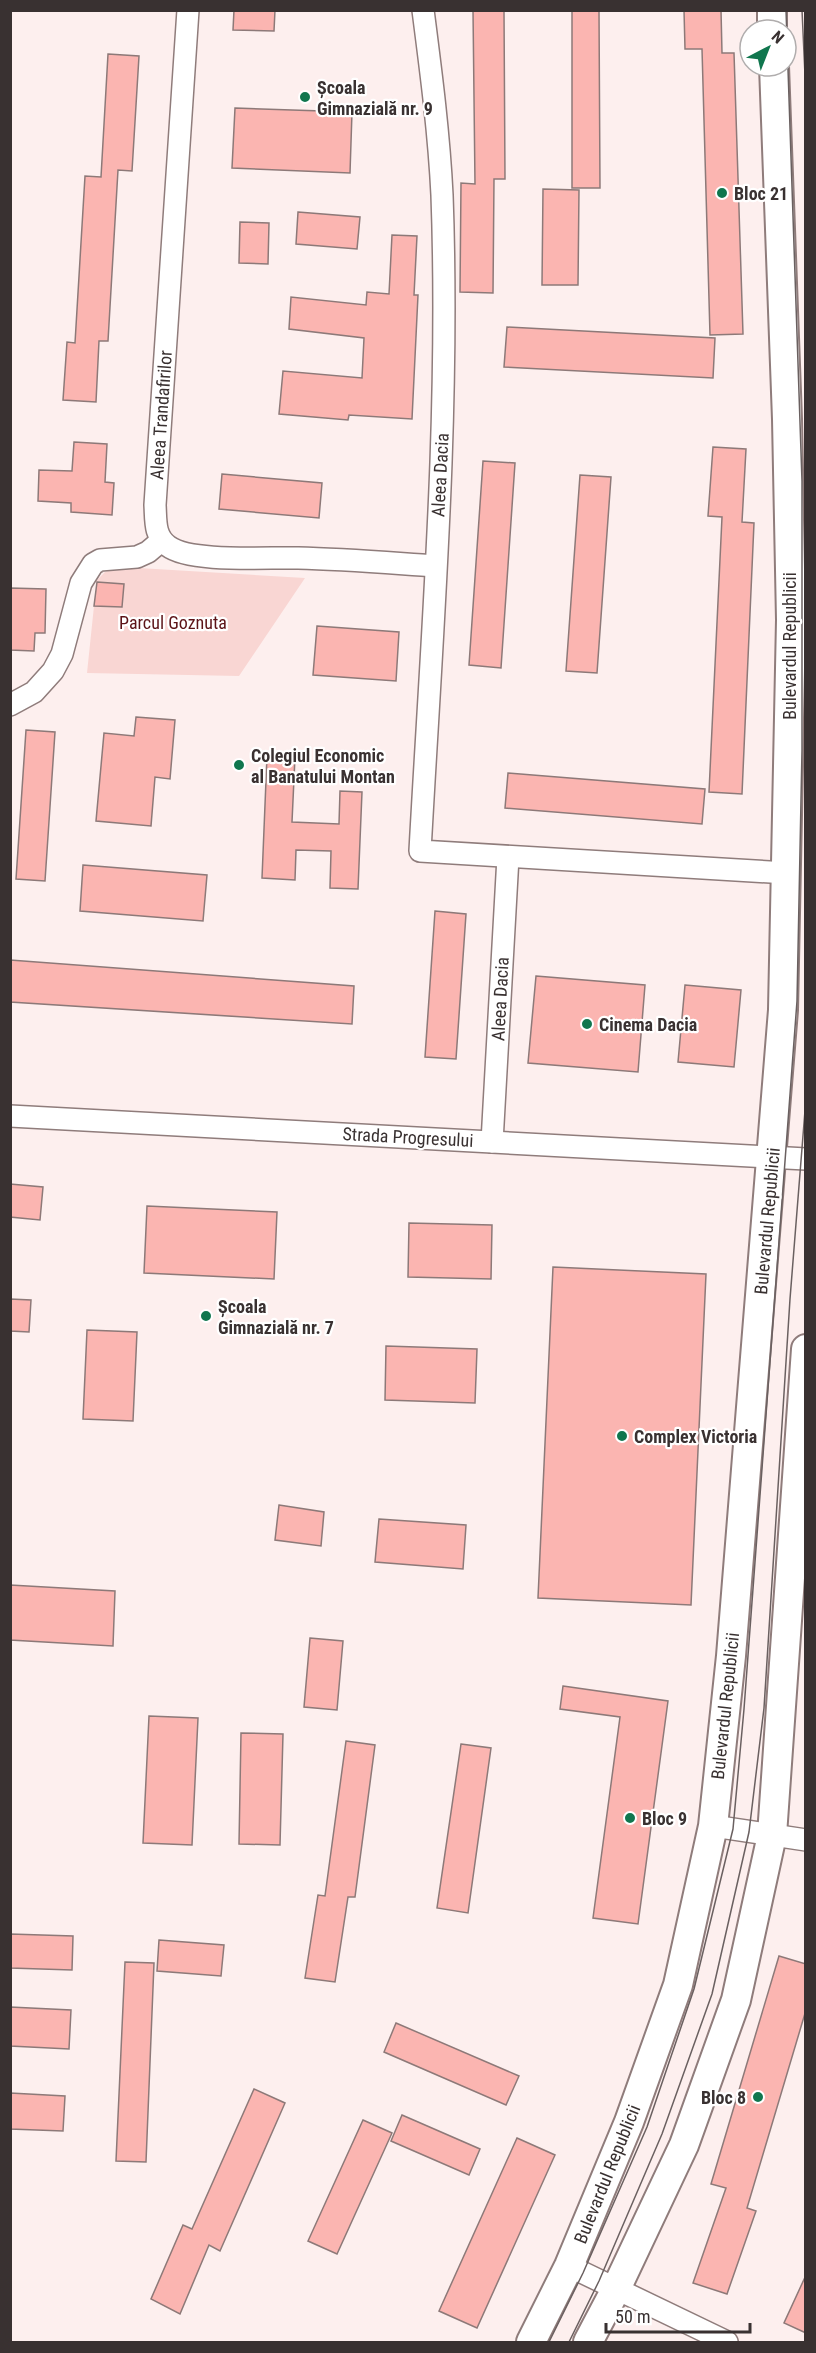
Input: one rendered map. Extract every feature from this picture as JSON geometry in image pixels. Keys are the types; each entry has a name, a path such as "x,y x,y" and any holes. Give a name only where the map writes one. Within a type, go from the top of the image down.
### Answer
{"main road":[{"name":"Bulevardul Republicii","path":"531,2343 569,2266 629,2122 678,1985 713,1826 731,1656 783,1010 790,597 787,408 774,78"},
{"path":"588,2343 684,2145 735,2000 772,1835 806,1349"}],"street":[{"name":"Aleea Trandafirilor","path":"161,541 156,531 156,505 188,10"},
{"name":"Aleea Dacia","path":"423,10 438,137 441,184 444,407 420,851 787,873"},
{"path":"10,705 34,692 53,671 62,654 81,583 93,564 100,560 137,557 148,552 161,541 182,553 202,556 299,558 435,566"},
{"name":"Aleea Dacia","path":"492,1142 508,857"},
{"name":"Strada Progresului","path":"10,1116 806,1159"},
{"path":"713,1826 806,1840"},
{"path":"569,2266 727,2343"}],"green space":[{"name":"Parcul Goznuta","path":"122,567 305,578 239,676 87,673 94,606 122,607 124,584 95,582 105,572"}],"building":[{"path":"234,10 275,10 274,31 233,30"},
{"path":"473,10 504,10 505,179 494,179 493,293 460,292 461,183 475,184"},
{"path":"572,10 599,10 600,188 572,188"},
{"name":"Bloc 21","path":"684,10 721,10 722,53 734,53 743,334 710,335 702,49 685,49"},
{"path":"108,54 139,56 132,171 118,170 108,341 99,341 96,402 63,400 67,342 75,343 85,176 101,177"},
{"path":"235,108 352,112 350,173 232,168"},
{"path":"543,189 579,190 578,285 542,285"},
{"path":"298,212 360,217 357,249 296,244"},
{"path":"240,222 269,223 268,264 239,263"},
{"path":"392,235 417,236 414,295 418,295 412,419 349,415 348,420 279,414 283,371 362,378 364,338 289,329 291,297 366,305 367,292 389,294"},
{"path":"507,327 715,338 713,378 504,367"},
{"path":"74,442 107,444 105,482 114,483 112,515 71,512 71,503 38,501 39,470 72,471"},
{"path":"713,447 746,449 742,522 754,523 742,794 709,792 722,517 708,516"},
{"path":"483,461 515,463 501,668 469,665"},
{"path":"222,474 322,483 319,518 219,509"},
{"path":"580,475 611,477 597,673 566,671"},
{"path":"97,582 124,584 122,607 94,606"},
{"path":"10,588 46,589 45,633 35,633 34,651 10,650"},
{"path":"317,626 399,632 396,681 313,675"},
{"path":"136,717 175,720 170,779 155,777 151,826 96,821 104,733 134,736"},
{"path":"26,730 55,732 45,881 16,879"},
{"path":"267,756 295,757 292,822 339,824 340,791 362,792 358,889 330,888 331,851 296,850 295,880 262,878"},
{"path":"508,773 705,789 702,824 505,808"},
{"path":"83,865 207,875 203,921 80,911"},
{"path":"435,911 466,914 456,1059 425,1057"},
{"path":"10,960 354,986 352,1024 10,1002"},
{"name":"Cinema Dacia","path":"536,976 645,985 638,1072 528,1063"},
{"path":"685,985 741,990 734,1067 678,1062"},
{"path":"10,1184 43,1187 40,1220 10,1217"},
{"path":"147,1206 277,1212 274,1279 144,1273"},
{"path":"409,1223 492,1225 491,1279 408,1277"},
{"name":"Complex Victoria","path":"553,1267 706,1274 691,1605 538,1598"},
{"path":"10,1299 31,1300 29,1332 10,1331"},
{"path":"87,1330 137,1332 133,1421 83,1419"},
{"path":"386,1346 477,1349 475,1403 385,1400"},
{"path":"279,1505 324,1512 321,1546 275,1540"},
{"path":"379,1519 466,1525 463,1569 375,1562"},
{"path":"10,1585 115,1591 113,1646 10,1640"},
{"path":"310,1638 343,1641 337,1710 304,1707"},
{"name":"Bloc 9","path":"563,1686 668,1701 638,1924 593,1918 620,1717 560,1709"},
{"path":"149,1716 198,1718 192,1845 143,1843"},
{"path":"241,1733 283,1734 280,1845 239,1844"},
{"path":"346,1741 375,1745 355,1897 348,1897 335,1982 305,1978 318,1895 325,1896"},
{"path":"461,1744 491,1748 468,1913 437,1908"},
{"path":"10,1934 73,1936 72,1970 10,1968"},
{"path":"159,1940 224,1945 221,1976 157,1971"},
{"name":"Bloc 8","path":"779,1956 806,1964 806,2010 747,2208 756,2211 727,2294 693,2283 726,2188 711,2184"},
{"path":"125,1962 154,1963 146,2162 116,2161"},
{"path":"10,2007 71,2010 69,2049 10,2046"},
{"path":"396,2023 519,2076 506,2105 384,2052"},
{"path":"254,2089 285,2103 220,2251 209,2245 180,2314 151,2299 183,2225 192,2229"},
{"path":"10,2093 65,2096 63,2131 10,2129"},
{"path":"402,2115 480,2149 469,2175 391,2141"},
{"path":"363,2120 392,2133 337,2254 308,2241"},
{"path":"517,2138 555,2155 477,2328 439,2311"},
{"path":"806,2275 806,2333 784,2323"}],"tram line":[{"path":"549,2342 583,2273 647,2127 694,1989 733,1829 797,1001 802,750 802,481 786,10"},
{"path":"802,10 806,97"},
{"path":"569,2342 599,2281 662,2134 712,1994 749,1832 764,1708 790,1299 806,1098"}],"place":[{"name":"Școala Gimnazială nr. 9","path":"305,97"},
{"name":"Bloc 21","path":"722,193"},
{"name":"Colegiul Economic al Banatului Montan","path":"239,765"},
{"name":"Cinema Dacia","path":"587,1024"},
{"name":"Școala Gimnazială nr. 7","path":"206,1316"},
{"name":"Complex Victoria","path":"622,1436"},
{"name":"Bloc 9","path":"630,1818"},
{"name":"Bloc 8","path":"758,2097"}]}
